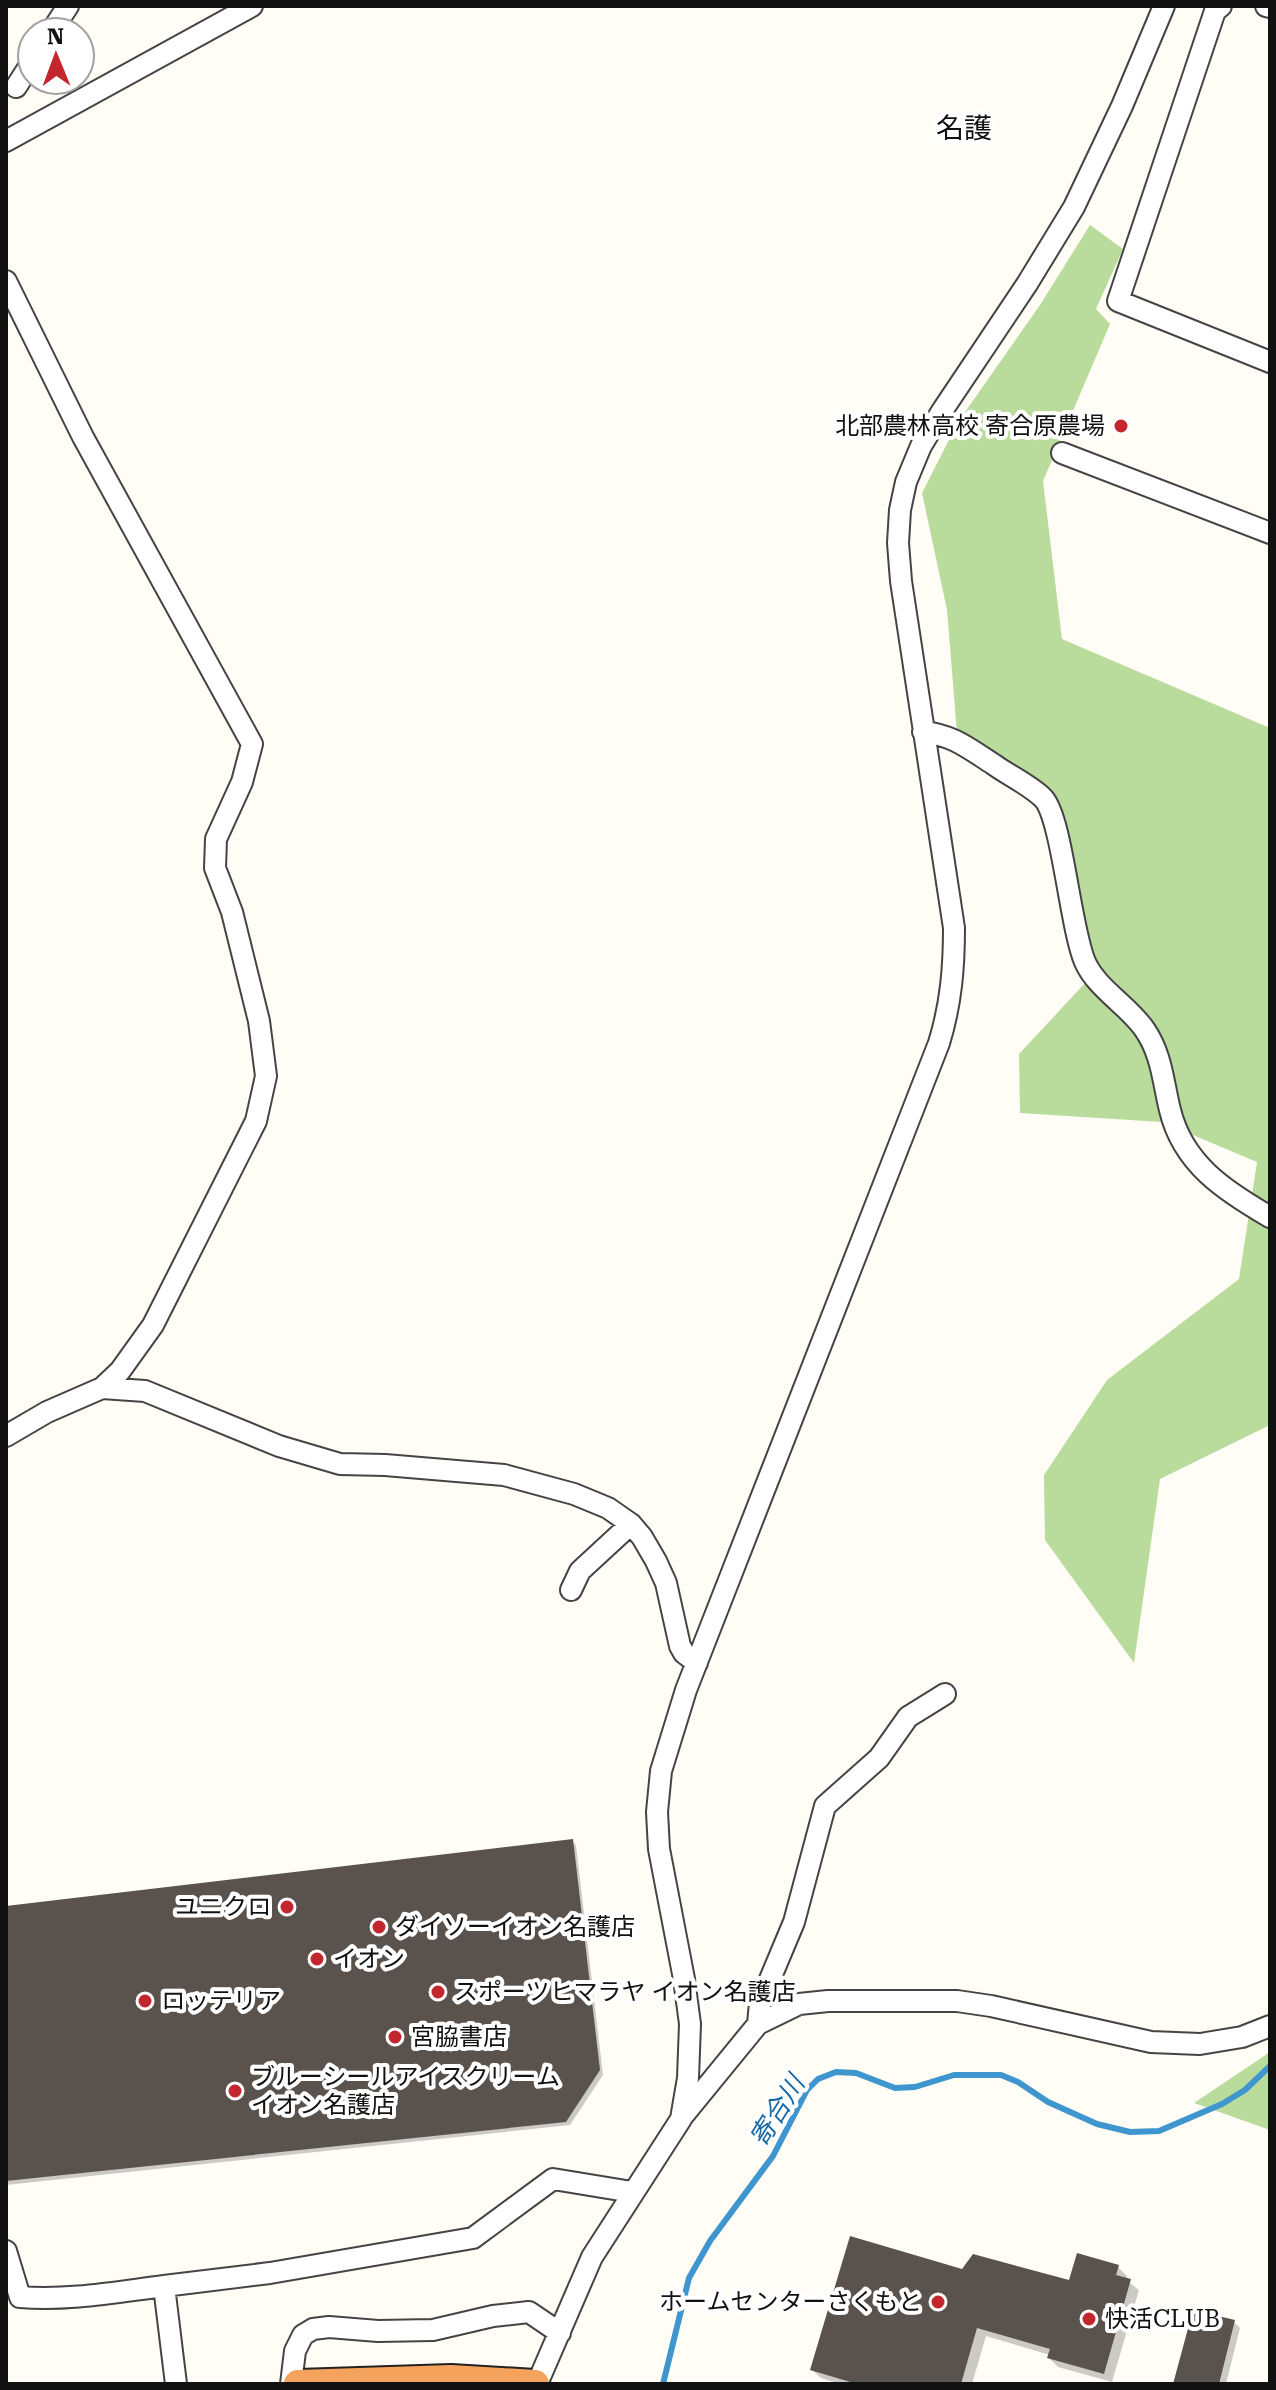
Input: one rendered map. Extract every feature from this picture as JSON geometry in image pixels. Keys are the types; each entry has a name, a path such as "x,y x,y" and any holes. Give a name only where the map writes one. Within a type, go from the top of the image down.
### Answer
{"highway":[{"path":"298,2384 383,2379 536,2384"}],"street":[{"path":"6,141 252,6"},
{"path":"681,2119 688,2078 690,2024 659,1849 657,1812 661,1771 672,1730 697,1663 939,1043 949,1008 954,928 923,732 898,543 906,482 921,446 942,411 1074,207 1122,106 1164,6"},
{"path":"1221,6 1215,11 1118,301 1268,354"},
{"path":"6,281 83,437 252,744 242,782 216,839 215,868 232,912 259,1021 266,1076 256,1121 153,1325 120,1371 102,1388 47,1412 6,1436"},
{"path":"1062,453 1270,533"},
{"path":"923,732 944,734 961,743 1045,799 1055,825 1077,940 1087,966 1150,1039 1161,1060 1170,1112 1181,1142 1201,1170 1229,1193 1270,1217"},
{"path":"102,1388 145,1391 279,1446 340,1464 504,1475 574,1494 608,1508 631,1524 649,1549 666,1583 680,1646 697,1663"},
{"path":"571,1590 580,1571 631,1524"},
{"path":"758,2024 760,2003 794,1922 825,1806 879,1758 908,1717 945,1694"},
{"path":"536,2384 592,2257 681,2119 758,2024 799,2004 828,2001 968,2003 1151,2042 1200,2044 1242,2037 1270,2026"},
{"path":"6,2251 20,2297 43,2299 95,2295 270,2273 473,2238 553,2179 632,2192"},
{"path":"164,2286 176,2384"},
{"path":"291,2384 295,2351 303,2335 321,2328 433,2330 493,2316 529,2312 560,2333"}],"green space":[{"path":"1090,225 1123,249 1096,309 1110,324 1043,481 1062,639 1270,728 1270,1425 1160,1479 1134,1663 1045,1540 1044,1475 1107,1380 1239,1279 1257,1162 1162,1122 1020,1113 1019,1054 1086,982 1057,800 957,733 947,610 922,493 958,422 1040,305"},
{"path":"1270,2052 1270,2130 1194,2103"}],"building":[{"path":"573,1839 600,2070 566,2122 6,2181 6,1906"},
{"name":"ホームセンターさくもと","path":"850,2236 962,2269 973,2254 1069,2280 1077,2253 1119,2265 1116,2275 1131,2279 1104,2374 1047,2358 1050,2349 977,2328 961,2384 857,2384 810,2370"},
{"path":"1193,2310 1235,2320 1219,2384 1173,2384"}],"waterway":[{"name":"寄合川","path":"663,2384 689,2278 710,2241 773,2156 807,2090 818,2079 836,2072 856,2073 895,2088 915,2087 954,2075 1001,2075 1048,2102 1097,2124 1130,2132 1159,2131 1222,2104 1245,2090 1270,2066"}],"place":[{"name":"北部農林高校 寄合原農場","path":"1121,426"},
{"name":"ユニクロ","path":"287,1907"},
{"name":"ダイソーイオン名護店","path":"379,1927"},
{"name":"イオン","path":"317,1959"},
{"name":"スポーツヒマラヤ イオン名護店","path":"438,1992"},
{"name":"ロッテリア","path":"145,2001"},
{"name":"宮脇書店","path":"395,2037"},
{"name":"ブルーシールアイスクリーム イオン名護店","path":"235,2091"},
{"name":"ホームセンターさくもと","path":"938,2302"},
{"name":"快活CLUB","path":"1089,2319"}],"district":[{"name":"名護","path":"964,128"}]}
